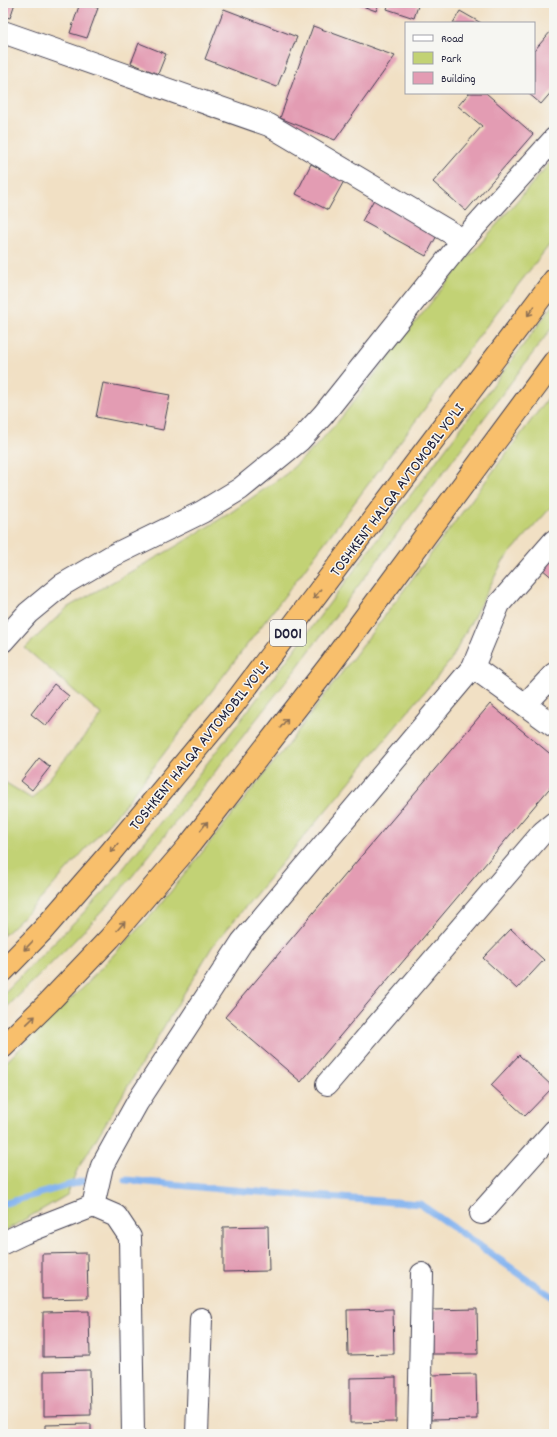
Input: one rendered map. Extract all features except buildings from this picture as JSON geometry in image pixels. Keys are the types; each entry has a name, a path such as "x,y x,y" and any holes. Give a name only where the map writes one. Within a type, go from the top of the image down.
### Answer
{"highway":[{"name":"TOSHKENT HALQA AVTOMOBIL YO'LI","path":"3,971 42,931 110,854 233,705 554,280"},
{"path":"3,1047 54,997 110,938 187,848 329,666 554,362"}],"street":[{"path":"3,32 269,125 463,240"},
{"path":"3,641 28,613 62,585 110,557 202,512 240,489 299,441 323,415 463,240 554,139"},
{"path":"93,1206 102,1166 137,1103 242,942 473,667 499,604 554,541"},
{"path":"473,667 554,726"},
{"path":"525,705 554,674"},
{"path":"327,1084 543,832 554,823"},
{"path":"481,1213 554,1131"},
{"path":"3,1243 24,1233 93,1206 116,1216 130,1237 133,1434"},
{"path":"420,1434 422,1274"},
{"path":"197,1434 201,1319"}],"green space":[{"path":"554,158 554,239 497,312 289,590 123,807 40,900 3,936 3,781 32,799 102,715 25,648 68,607 173,548 230,513 286,474 315,447 341,418 443,287"},
{"path":"554,304 554,325 292,674 113,900 3,1011 3,994 106,890 191,784 284,664"},
{"path":"554,390 554,504 503,561 451,660 212,947 77,1170 67,1195 3,1232 3,1065 86,984 156,910 283,751"}],"waterway":[{"path":"126,1180 220,1189 420,1204 554,1298"},
{"path":"3,1204 83,1181"}]}
